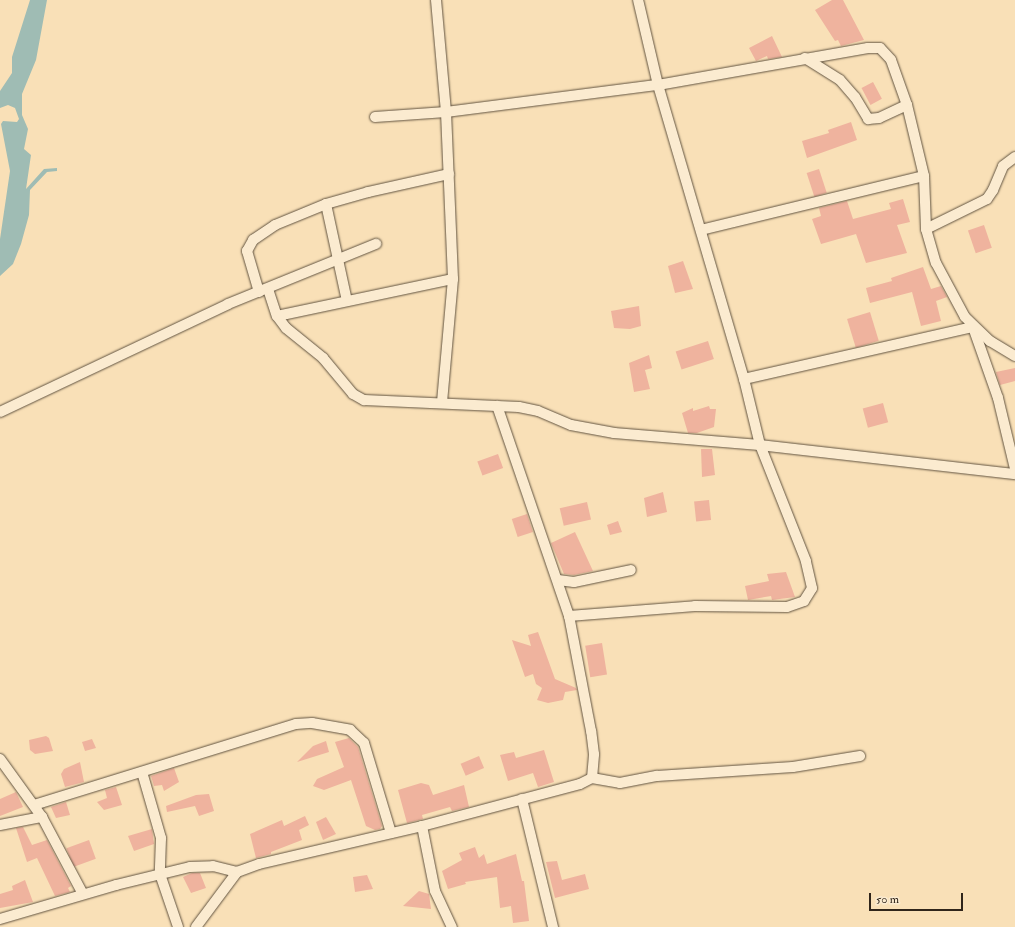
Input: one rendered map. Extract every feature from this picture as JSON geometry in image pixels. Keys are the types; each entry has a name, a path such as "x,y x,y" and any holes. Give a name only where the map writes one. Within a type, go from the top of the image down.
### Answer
{"street":[{"path":"436,0 446,112 453,279 442,404"},
{"path":"569,616 695,606 787,607 796,605 808,598 812,585 806,561 760,445 744,380 658,85 638,0"},
{"path":"375,117 446,112 658,85 805,58 874,47 881,48 888,55 896,68 924,176 926,229 929,247 945,283 973,327 998,398 1015,469"},
{"path":"805,58 840,80 855,97 868,119 879,118 907,106"},
{"path":"926,229 987,199 994,190 1003,166 1015,157"},
{"path":"449,174 368,192 326,204 275,225 259,235 249,245 247,257 277,316 295,337 323,358 359,399 527,408 589,430 760,445 1015,474"},
{"path":"701,230 924,176"},
{"path":"326,204 347,301"},
{"path":"0,412 228,304 376,244"},
{"path":"277,316 453,279"},
{"path":"744,380 973,327"},
{"path":"973,327 990,341 1015,356"},
{"path":"497,406 558,580 569,616 591,731 594,754 592,778"},
{"path":"558,580 574,582 632,570"},
{"path":"34,805 296,724 312,723 344,728 355,733 366,748 392,833"},
{"path":"0,920 83,894 160,874 202,866 237,872 295,854 422,826 592,778 620,782 657,776 793,767 860,756"},
{"path":"0,759 42,817 83,894"},
{"path":"142,772 162,838 160,874 178,927"},
{"path":"522,799 553,927"},
{"path":"0,825 42,817"},
{"path":"422,826 435,892 452,927"},
{"path":"196,927 237,872"}],"water":[{"path":"30,0 47,0 36,60 22,94 22,115 28,129 24,149 31,155 26,189 44,169 57,168 57,171 47,172 30,190 29,215 21,244 13,264 0,276 0,239 10,171 1,124 3,121 17,122 19,119 15,108 8,105 0,108 0,91 12,73 12,57"}],"building":[{"path":"832,0 843,0 864,40 841,46 838,40 835,41 815,10"},
{"path":"772,36 782,57 768,59 767,56 756,61 749,48"},
{"path":"873,82 882,99 870,105 862,88"},
{"path":"851,122 857,140 807,158 802,141 829,133 828,130"},
{"path":"819,169 827,193 814,197 807,173"},
{"path":"903,199 910,222 897,225 907,253 866,263 856,234 821,244 812,219 821,216 819,208 847,201 853,219 891,209 889,203"},
{"path":"984,225 992,248 976,253 968,231"},
{"path":"683,261 693,289 675,293 668,266"},
{"path":"923,267 931,289 941,286 947,297 936,301 941,321 921,326 912,292 870,303 866,288 892,281 891,278"},
{"path":"639,306 641,326 630,329 614,328 611,311"},
{"path":"870,312 879,341 856,348 847,319"},
{"path":"708,341 714,359 682,370 676,352"},
{"path":"649,355 652,368 645,370 650,389 634,392 629,363"},
{"path":"1015,368 1015,381 1000,385 996,372"},
{"path":"883,403 888,422 868,428 863,408"},
{"path":"709,406 710,409 716,409 714,427 697,433 688,433 682,413 693,408 693,411"},
{"path":"701,449 712,449 715,475 702,477"},
{"path":"498,454 503,468 482,476 477,462"},
{"path":"663,492 667,512 647,517 644,498"},
{"path":"709,500 711,520 696,521 694,502"},
{"path":"587,502 591,520 564,526 560,508"},
{"path":"527,514 533,532 518,537 512,519"},
{"path":"618,521 622,532 610,535 607,525"},
{"path":"575,532 593,571 574,575 564,574 551,543"},
{"path":"786,572 795,597 772,600 771,596 748,600 745,586 769,581 767,574"},
{"path":"538,632 555,679 576,688 577,690 565,692 563,700 548,703 537,700 542,688 536,684 533,674 525,677 512,640 531,646 528,635"},
{"path":"602,643 607,675 590,677 585,646"},
{"path":"46,736 49,738 53,751 35,754 30,750 29,740"},
{"path":"349,738 358,747 382,826 380,829 375,830 366,826 351,780 324,790 313,786 317,779 344,767 335,742"},
{"path":"92,739 96,748 85,751 82,742"},
{"path":"326,741 329,752 297,762 313,746"},
{"path":"544,750 554,782 538,787 533,773 508,781 500,755 514,752 516,758"},
{"path":"479,756 484,768 466,776 461,764"},
{"path":"80,762 84,782 65,787 61,774 64,769"},
{"path":"174,768 179,782 164,791 162,785 154,786 151,776"},
{"path":"421,783 429,785 433,795 464,785 469,807 452,811 450,807 422,815 423,819 407,823 398,790"},
{"path":"116,787 122,805 104,810 97,802 107,798 105,790"},
{"path":"16,792 23,807 0,816 0,799"},
{"path":"209,794 214,811 199,816 195,806 167,812 166,806 196,795"},
{"path":"66,802 70,815 56,818 51,807"},
{"path":"305,816 309,825 299,830 302,840 271,852 271,854 256,858 250,834 282,820 284,826"},
{"path":"326,817 336,834 323,840 316,822"},
{"path":"23,827 32,845 47,840 71,886 68,888 70,892 55,896 37,858 27,862 16,828"},
{"path":"152,829 154,844 134,851 128,836"},
{"path":"89,840 96,859 73,867 66,848"},
{"path":"475,847 479,858 484,854 487,864 516,854 522,881 524,881 529,921 513,923 511,906 500,908 497,877 465,882 466,884 448,889 442,871 462,860 459,853"},
{"path":"557,861 562,880 585,874 589,889 555,898 546,862"},
{"path":"192,873 200,873 206,888 191,893 183,877"},
{"path":"367,875 373,889 355,892 353,877"},
{"path":"25,880 33,902 0,908 0,894 13,890 12,886"},
{"path":"419,891 429,894 431,909 403,906"}]}
